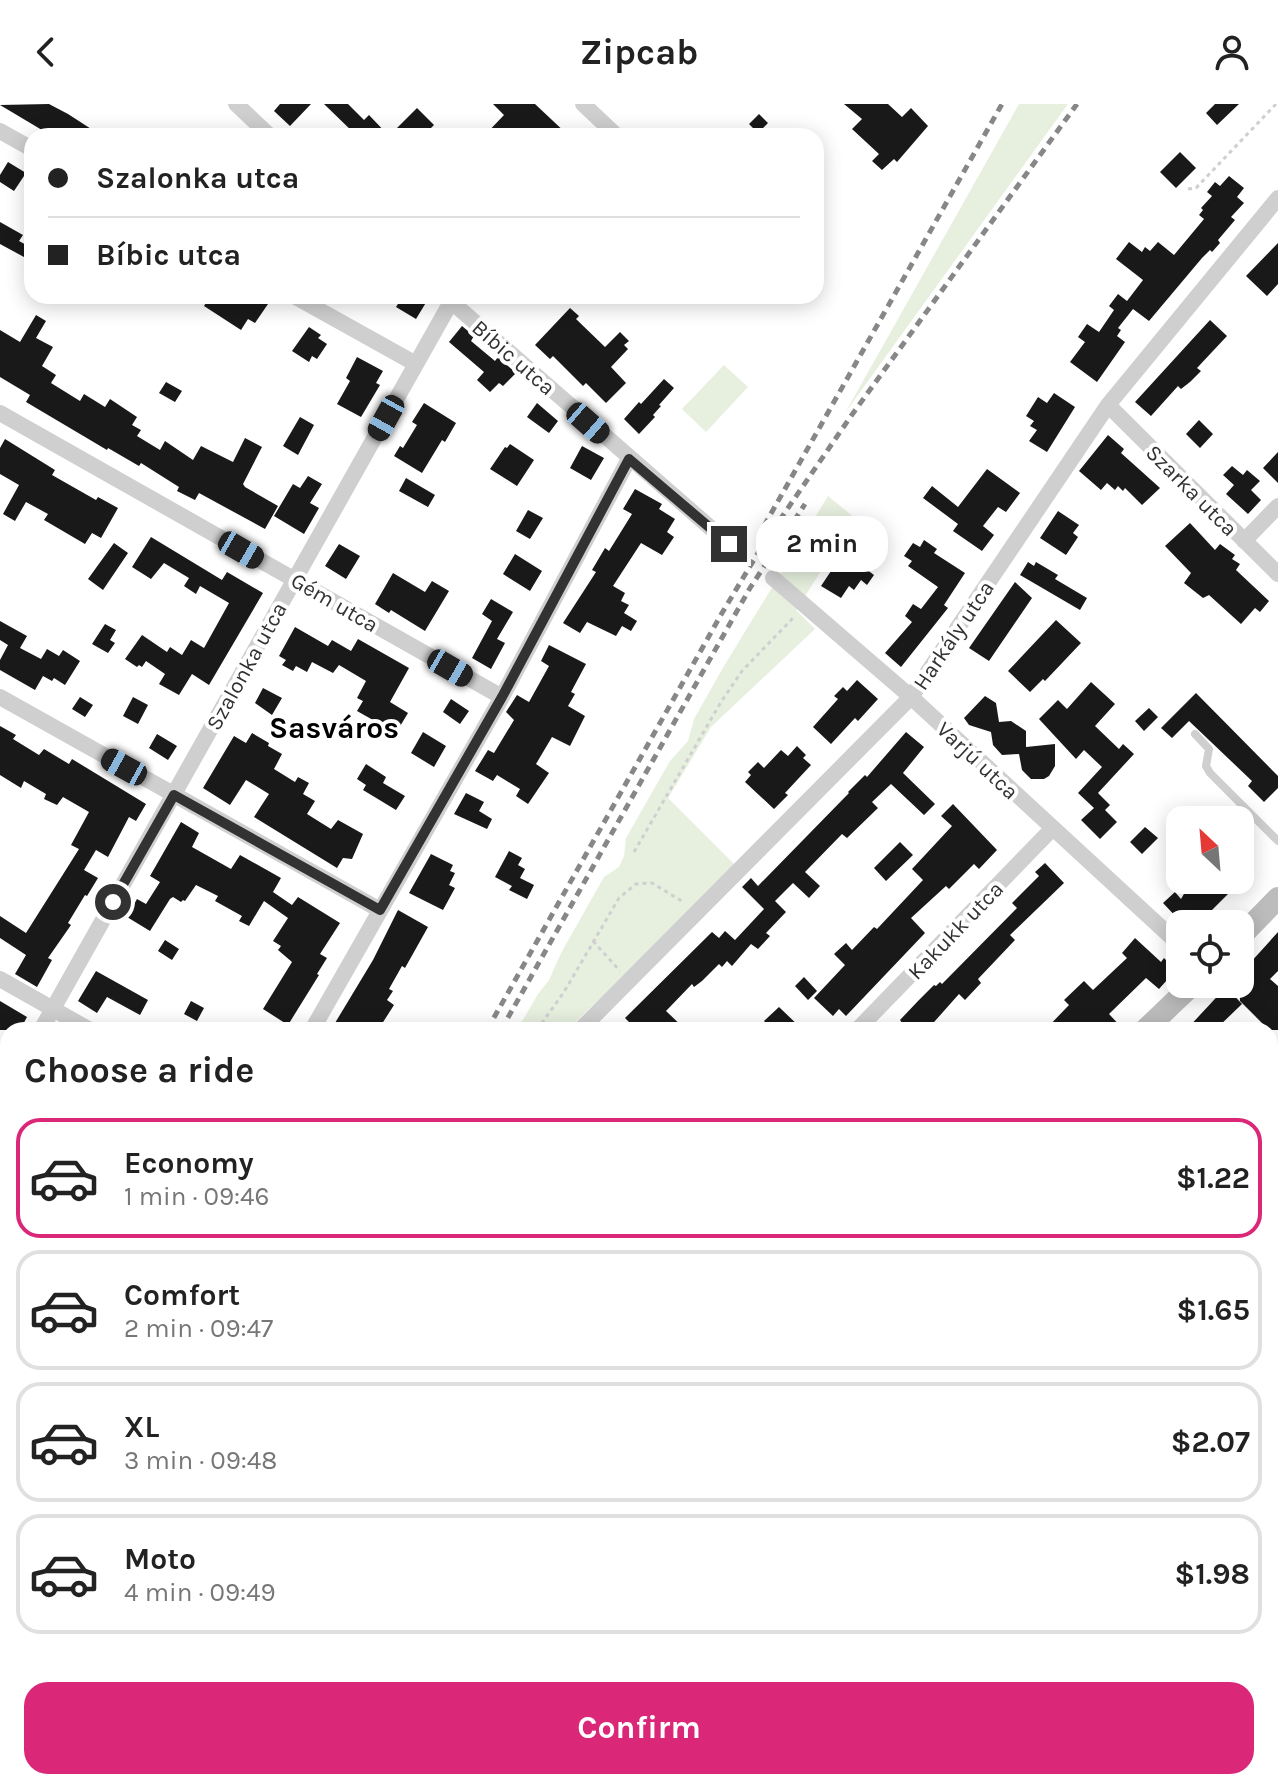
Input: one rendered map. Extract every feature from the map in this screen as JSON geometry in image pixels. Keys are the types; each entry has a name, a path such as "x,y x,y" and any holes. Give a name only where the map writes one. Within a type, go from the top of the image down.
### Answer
{"main road":[{"path":"1254,923 1278,898"},
{"path":"1153,1022 1178,998"}],"street":[{"path":"236,104 262,128"},
{"path":"583,104 608,128"},
{"path":"0,131 24,144"},
{"name":"Harkály utca","path":"588,1022 911,697 1108,405 1278,198"},
{"path":"308,304 416,364"},
{"name":"Szalonka utca","path":"46,1022 416,364 446,304"},
{"name":"Bíbic utca","path":"454,304 729,544"},
{"name":"Szarka utca","path":"1108,405 1278,574"},
{"name":"Gém utca","path":"0,413 502,697"},
{"path":"317,1022 502,697 629,459"},
{"path":"1244,541 1278,506"},
{"name":"Varjú utca","path":"773,578 911,697 1166,932"},
{"path":"0,697 380,910"},
{"name":"Kakukk utca","path":"865,1022 1052,829"},
{"path":"0,979 76,1022"}],"lane":[{"path":"1195,734 1209,749 1206,766 1210,773 1278,841"}],"path":[{"path":"1188,189 1196,188 1276,104"},
{"path":"634,852 742,671 807,605"},
{"path":"543,1022 564,992 619,898 636,884 652,883 698,911"},
{"path":"593,941 628,981"}],"green space":[{"path":"1019,104 1068,104 845,413"},
{"path":"724,365 748,387 706,432 682,409"},
{"path":"828,496 855,518 796,610 815,629 711,727 668,798 737,867 575,1022 522,1022 549,980 604,877 619,867 626,838 670,761 688,741 694,719"}],"building":[{"path":"49,104 90,128 39,128 0,105"},
{"path":"280,104 311,104 290,126 274,111"},
{"path":"324,104 348,104 364,120 369,115 381,128 349,128"},
{"path":"493,104 535,104 560,128 492,128 504,115"},
{"path":"844,104 888,104 902,117 911,108 928,126 897,162 894,159 882,170 872,161 879,154 852,129 862,119"},
{"path":"1215,104 1239,104 1217,125 1206,113"},
{"path":"417,108 434,125 431,128 397,128"},
{"path":"759,114 768,123 763,128 753,128 749,124"},
{"path":"1180,152 1196,168 1176,188 1160,172"},
{"path":"8,162 24,172 14,191 0,182 0,175"},
{"path":"1229,176 1244,188 1237,197 1244,203 1231,217 1235,220 1218,240 1220,243 1202,258 1149,321 1133,309 1118,328 1121,330 1117,336 1125,342 1097,382 1070,362 1085,342 1078,337 1087,324 1099,332 1114,310 1109,306 1118,294 1127,301 1143,280 1116,259 1129,242 1142,252 1145,247 1150,251 1158,242 1174,255 1204,219 1199,215 1203,210 1201,208 1212,196 1207,192 1215,182 1220,186"},
{"path":"0,222 23,235 19,241 24,244 24,257 0,244"},
{"path":"1278,243 1278,284 1267,296 1246,276"},
{"path":"268,304 255,323 248,319 241,330 204,306"},
{"path":"398,304 425,304 416,319 396,307"},
{"path":"570,308 579,316 576,319 605,347 620,332 629,341 624,345 628,349 611,367 626,383 606,403 586,383 583,386 553,356 550,359 535,345"},
{"path":"36,315 46,321 36,338 53,347 42,366 56,375 51,383 80,401 84,394 105,407 110,399 137,417 132,425 141,430 137,436 160,450 165,441 193,460 201,446 233,462 245,438 262,447 243,484 278,506 265,529 199,493 195,500 177,491 179,487 141,463 139,466 107,450 26,402 30,395 0,377 0,330 20,342"},
{"path":"1210,320 1227,336 1197,368 1201,371 1181,389 1178,386 1151,416 1135,402"},
{"path":"462,326 474,336 471,341 495,361 498,357 516,373 503,386 499,383 490,392 477,380 484,372 449,342"},
{"path":"309,327 321,335 318,338 327,344 317,359 312,356 309,362 292,351"},
{"path":"357,357 383,371 376,383 380,385 361,417 337,404 350,381 346,378"},
{"path":"664,379 674,388 659,405 653,415 655,417 639,434 624,419"},
{"path":"166,382 182,391 175,402 159,393"},
{"path":"1054,393 1075,407 1047,452 1029,441 1037,430 1030,426 1034,421 1026,416 1038,397 1047,403"},
{"path":"424,403 456,423 422,473 394,456 400,446 403,448 417,425 412,422"},
{"path":"537,403 558,421 549,433 527,417"},
{"path":"300,417 314,425 298,455 283,446"},
{"path":"1199,420 1213,434 1200,448 1186,434"},
{"path":"1108,435 1124,449 1121,453 1160,488 1142,505 1125,488 1123,491 1118,486 1115,490 1107,483 1101,490 1079,471"},
{"path":"5,439 55,470 52,475 96,500 98,497 118,508 101,538 92,533 85,544 44,520 48,514 26,502 15,521 3,514 19,485 0,474 0,448"},
{"path":"510,444 534,460 517,486 490,469"},
{"path":"582,446 604,458 591,480 570,468"},
{"path":"1278,452 1278,483 1263,468"},
{"path":"1232,466 1243,475 1247,470 1260,481 1251,490 1261,500 1248,514 1226,494 1234,485 1223,475"},
{"path":"987,469 1020,493 1006,512 998,507 983,526 994,535 982,551 953,531 958,524 923,498 932,486 958,507"},
{"path":"308,476 322,484 310,503 319,508 304,534 274,516 293,484 300,488"},
{"path":"406,478 435,495 428,507 399,491"},
{"path":"635,489 662,504 659,509 675,519 667,532 674,537 662,555 641,543 613,586 625,593 621,601 629,605 624,613 637,621 631,631 622,626 616,636 587,622 580,633 563,623 596,572 592,570 605,548 609,551 632,514 623,509"},
{"path":"528,510 543,518 530,539 516,531"},
{"path":"1058,511 1079,525 1073,533 1078,537 1066,555 1040,538"},
{"path":"858,520 871,532 862,542 850,531"},
{"path":"1190,523 1215,550 1220,544 1235,555 1232,559 1240,564 1236,570 1269,601 1260,612 1255,608 1241,624 1209,595 1203,598 1184,583 1191,573 1165,546"},
{"path":"151,537 222,580 227,572 263,593 209,685 192,674 179,695 159,684 165,674 146,661 142,667 137,667 125,659 142,635 167,652 170,647 182,655 191,640 204,648 229,603 200,586 196,594 184,586 189,578 164,563 151,579 132,567"},
{"path":"924,540 937,549 934,553 965,573 944,605 948,608 901,667 885,653 912,622 905,616 913,604 921,609 938,587 908,566 912,561 904,556 913,543 920,547"},
{"path":"114,543 128,553 103,590 88,579"},
{"path":"339,544 360,556 346,579 325,566"},
{"path":"842,551 874,575 867,585 861,580 854,590 849,586 841,598 821,586 840,563 835,560"},
{"path":"515,554 542,571 530,591 503,574"},
{"path":"1028,562 1034,566 1036,562 1058,575 1055,579 1087,598 1080,610 1020,575"},
{"path":"393,573 425,592 432,581 449,591 425,631 375,604"},
{"path":"1015,582 1032,598 989,661 969,648"},
{"path":"491,599 513,612 497,639 505,643 491,669 472,658 492,621 482,614"},
{"path":"1056,620 1081,643 1045,681 1043,679 1030,692 1008,671"},
{"path":"0,621 27,636 20,648 41,659 47,649 59,656 63,650 80,661 65,685 43,676 35,690 0,670 0,660 8,645 0,640"},
{"path":"105,624 116,630 110,640 115,643 108,653 92,644"},
{"path":"295,627 328,646 332,640 351,651 358,639 409,668 390,702 408,713 396,733 357,711 363,701 357,698 366,681 339,665 333,673 312,662 307,672 296,666 293,671 282,665 286,660 279,656"},
{"path":"549,645 586,664 571,692 575,694 568,706 585,716 570,746 552,737 536,764 549,773 528,804 516,796 520,789 497,775 493,781 475,771 488,750 494,753 514,720 506,712 517,695 529,702 549,666 541,661"},
{"path":"857,680 878,699 831,744 813,727 838,699 834,696 843,687 847,691"},
{"path":"1091,682 1115,704 1095,726 1119,749 1123,744 1134,754 1098,793 1110,805 1105,810 1117,822 1100,839 1081,820 1094,808 1078,793 1102,767 1084,750 1076,759 1039,719 1058,700 1067,709"},
{"path":"263,688 282,698 272,715 255,703"},
{"path":"1196,693 1278,776 1278,788 1264,802 1248,786 1252,781 1189,721 1172,738 1161,728"},
{"path":"985,696 996,703 999,722 1011,721 1026,731 1026,747 1055,744 1055,766 1049,776 1031,779 1022,770 1019,754 1002,755 993,745 991,732 969,725 964,718"},
{"path":"80,697 93,705 85,717 72,709"},
{"path":"133,697 148,705 138,724 123,716"},
{"path":"451,699 469,711 460,724 443,712"},
{"path":"1149,708 1158,717 1144,731 1135,721"},
{"path":"0,726 16,735 13,739 39,755 44,749 69,764 72,759 146,804 136,821 129,817 108,857 96,850 84,870 98,878 48,958 52,960 37,987 15,974 26,955 0,938 0,916 26,933 79,849 71,845 89,812 63,797 57,805 44,799 46,794 24,781 21,788 0,775"},
{"path":"423,732 446,746 434,767 411,753"},
{"path":"906,732 924,747 903,773 935,804 924,815 891,784 872,802 878,808 847,838 842,834 805,872 820,886 809,898 793,883 775,901 786,912 766,933 770,936 758,949 751,944 732,966 727,961 722,967 719,964 694,987 692,984 666,1011 678,1022 629,1022 625,1018 712,932 719,938 725,931 735,940 764,909 742,887 751,878 758,886 865,775 867,777"},
{"path":"252,733 282,754 274,769 295,782 298,777 309,783 303,794 315,801 307,814 331,829 338,820 363,834 352,859 343,858 337,868 254,817 269,794 246,780 230,805 203,788 234,736 246,743"},
{"path":"157,734 177,746 168,760 149,748"},
{"path":"797,746 811,765 774,809 745,782 751,775 748,772 758,762 764,768 781,750 788,756"},
{"path":"366,764 386,777 383,783 405,796 396,810 363,790 366,785 357,779"},
{"path":"466,793 484,802 479,811 492,819 487,829 454,814"},
{"path":"953,804 997,850 979,869 974,864 949,889 946,886 911,918 925,933 846,1016 839,1009 833,1016 814,998 845,965 834,954 846,943 852,950 874,927 877,929 923,880 912,869 952,826 941,816"},
{"path":"181,822 199,833 192,847 231,869 240,855 281,878 273,892 292,905 298,897 340,923 320,954 327,958 319,975 290,1022 283,1022 263,1009 292,962 278,950 281,946 273,941 288,918 264,901 249,926 239,921 242,916 215,901 218,896 196,885 185,901 170,899 150,931 127,917 137,899 146,904 160,882 150,876"},
{"path":"1145,827 1158,838 1142,854 1130,842"},
{"path":"900,842 913,855 886,881 874,868"},
{"path":"509,851 522,858 518,865 525,869 520,878 534,885 527,899 509,890 512,886 495,877"},
{"path":"431,854 453,865 450,871 455,873 449,885 455,888 443,910 409,893"},
{"path":"1045,863 1064,883 1010,935 1015,940 978,979 981,983 965,1000 959,994 934,1022 901,1022 934,985 942,984 1017,908 1012,903 1039,876 1035,872"},
{"path":"1173,894 1181,899 1184,894 1228,894 1212,910 1170,910 1163,903"},
{"path":"398,910 428,927 389,989 393,991 387,1000 394,1005 383,1022 336,1022 373,960"},
{"path":"1278,932 1278,971 1270,979 1278,986 1278,1022 1261,1022 1240,998 1254,998 1254,959"},
{"path":"1135,938 1161,962 1164,958 1166,960 1166,981 1159,989 1146,978 1109,1014 1116,1022 1053,1022 1069,1005 1064,1000 1084,981 1093,990 1127,958 1122,953"},
{"path":"165,940 179,949 172,960 158,951"},
{"path":"96,971 148,1000 140,1015 107,997 97,1013 78,1001"},
{"path":"804,977 817,991 808,1000 795,986"},
{"path":"1216,998 1236,998 1242,1004 1223,1022 1193,1022"},
{"path":"0,1001 27,1017 24,1022 0,1022"},
{"path":"191,1001 204,1008 197,1021 184,1014"},
{"path":"779,1007 795,1022 765,1022"}],"railway":[{"path":"764,526 1002,104"},
{"path":"492,1022 764,543 851,416 1077,104"},
{"path":"506,1022 750,588 805,504"}],"district":[{"name":"Sasváros","path":"334,728"}],"route":[{"path":"113,902 174,795 380,910 502,697 629,459 729,544"}]}
